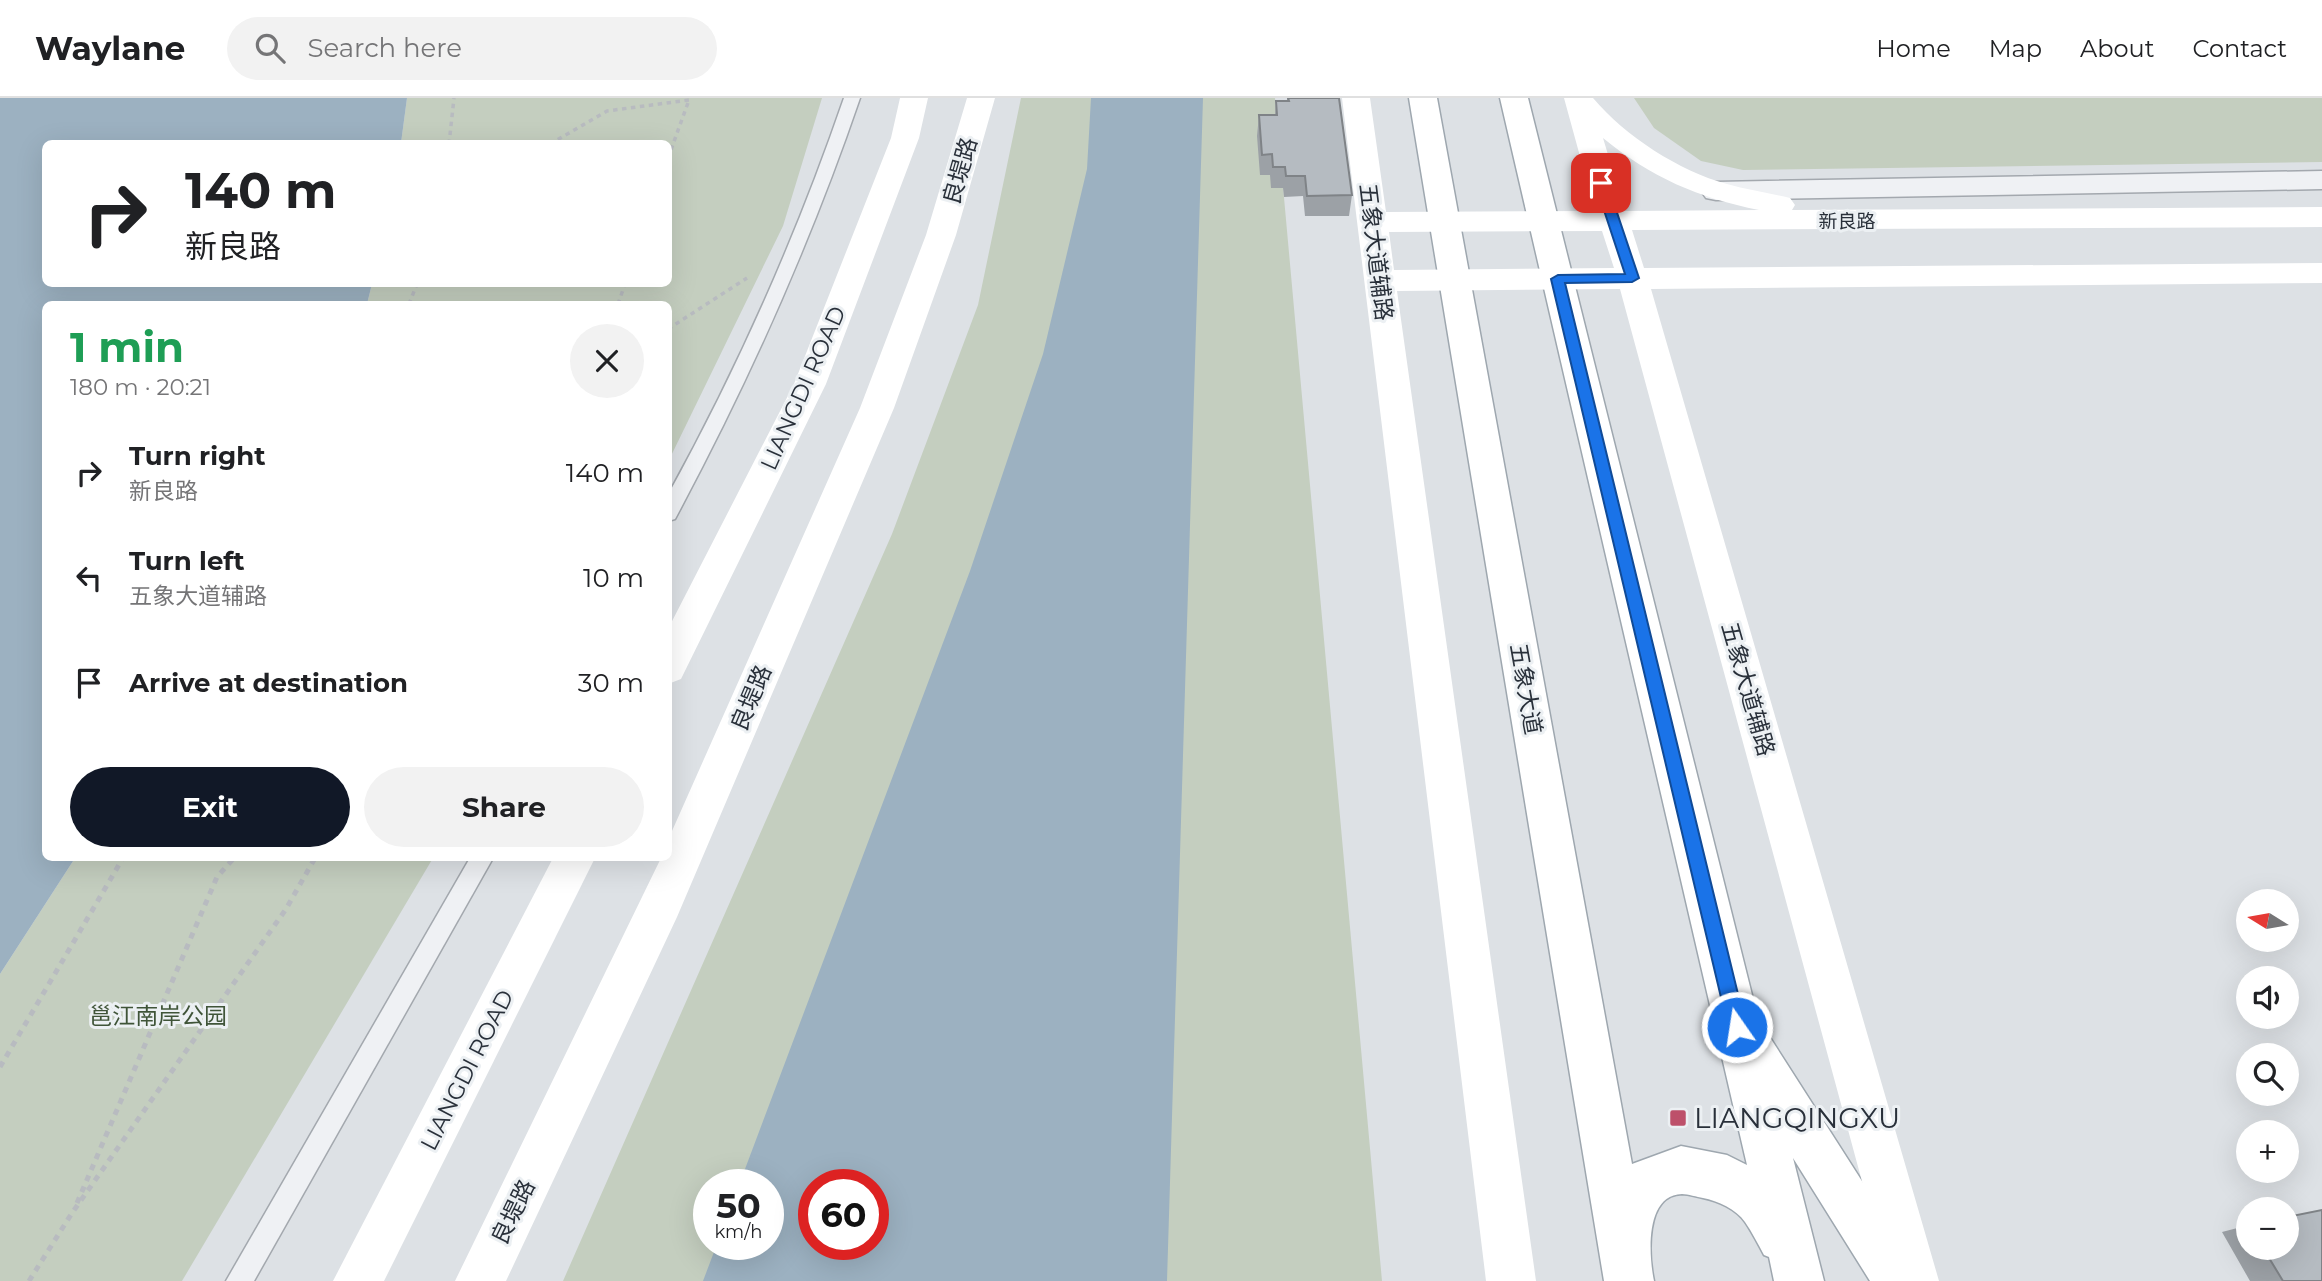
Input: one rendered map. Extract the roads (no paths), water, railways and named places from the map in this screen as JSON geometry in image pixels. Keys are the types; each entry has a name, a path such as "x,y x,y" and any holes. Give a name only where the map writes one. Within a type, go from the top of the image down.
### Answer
{"main road":[{"name":"LIANGDI ROAD","path":"672,660 810,384 905,138 915,98"},
{"name":"良堤路","path":"480,1281 662,903 877,408 941,235 981,98"},
{"name":"五象大道辅路","path":"1356,98 1511,1281"},
{"name":"五象大道","path":"1423,98 1628,1275"},
{"path":"1514,98 1797,1273"},
{"name":"五象大道辅路","path":"1578,100 1595,164 1632,278 1914,1281"},
{"path":"1578,100 1626,144 1686,180 1716,191 1791,207 1907,221"},
{"name":"新良路","path":"1373,222 2322,217"},
{"path":"1380,281 2322,273"},
{"name":"LIANGDI ROAD","path":"358,1281 572,861"},
{"path":"1737,1027 1898,1281"},
{"path":"1628,1275 1629,1210 1650,1180 1681,1170 1727,1179 1761,1203 1797,1273"}],"street":[{"path":"1716,191 2322,180"}],"lane":[{"path":"672,507 720,420 828,172 852,98"},
{"path":"239,1281 480,861"}],"water":[{"path":"0,98 407,98 401,140 42,140 42,287 371,287 368,301 42,301 42,861 73,861 0,974"},
{"path":"1091,98 1203,98 1167,1281 703,1281 711,1260 784,1260 784,1169 745,1169 970,571 1043,354 1087,169"}],"place":[{"name":"LIANGQINGXU","path":"1678,1118"}],"park label":[{"name":"邕江南岸公园","path":"158,1016"}]}
